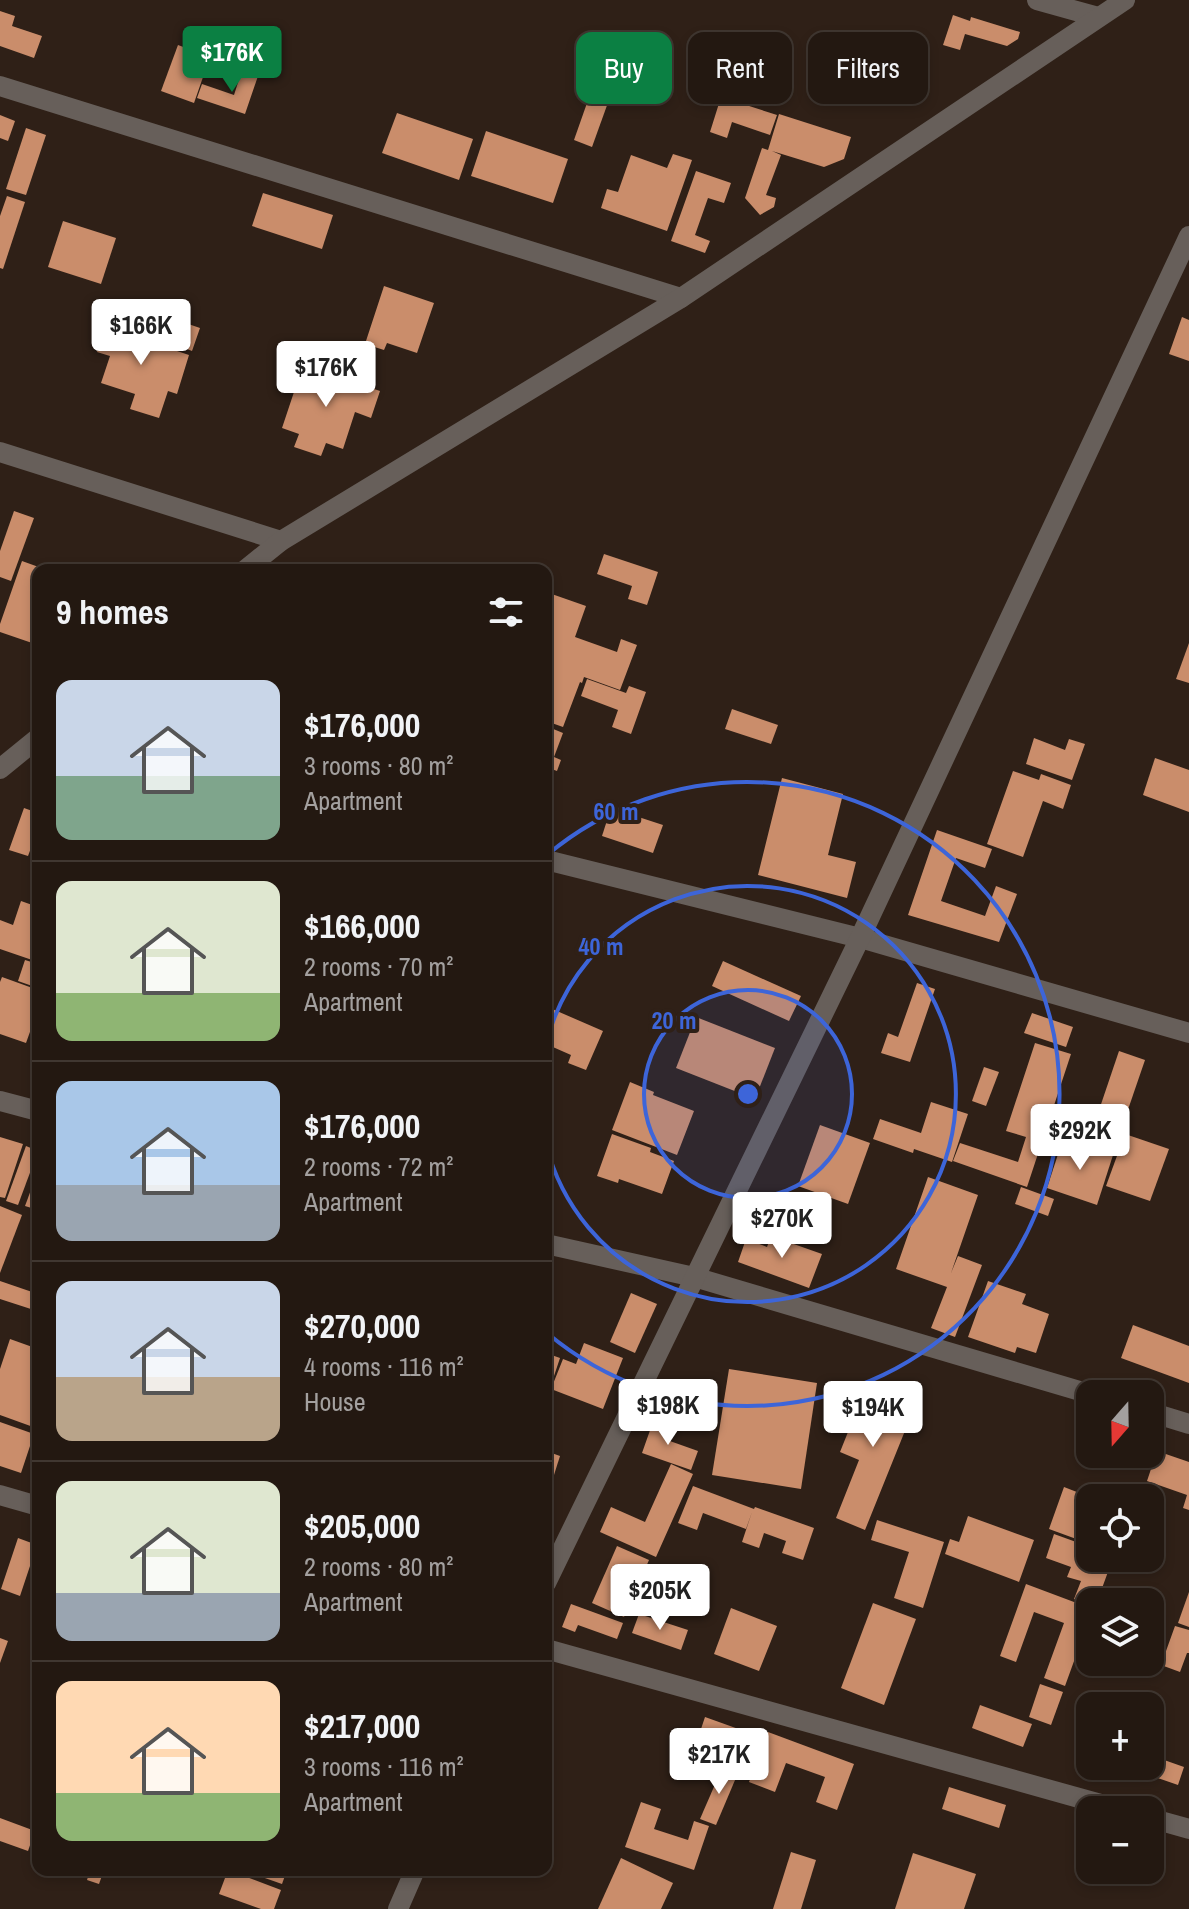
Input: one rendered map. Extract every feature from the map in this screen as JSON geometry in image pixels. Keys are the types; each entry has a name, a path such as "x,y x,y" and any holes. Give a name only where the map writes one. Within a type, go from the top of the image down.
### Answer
{"street":[{"path":"1037,0 1098,17"},
{"path":"252,564 281,541 681,298 1125,0"},
{"path":"0,86 681,298"},
{"path":"552,1571 860,938 1189,236"},
{"path":"0,452 281,541"},
{"path":"0,769 32,743"},
{"path":"552,861 860,938 1189,1033"},
{"path":"0,1101 32,1109"},
{"path":"552,1245 694,1277 1076,1390"},
{"path":"1164,1416 1189,1424"},
{"path":"0,1495 32,1504"},
{"path":"552,1651 1076,1797"},
{"path":"1164,1822 1189,1829"},
{"path":"398,1909 412,1876"}],"building":[{"path":"0,11 15,16 12,26 42,36 34,58 0,46"},
{"path":"953,15 970,21 971,17 1020,32 1018,39 1007,46 965,34 960,50 943,45"},
{"path":"178,45 210,57 194,103 161,91"},
{"path":"242,70 258,76 245,114 197,98 202,84 234,95"},
{"path":"587,104 607,104 592,147 574,140"},
{"path":"719,104 743,104 777,115 770,135 732,122 727,138 710,132"},
{"path":"397,113 473,139 459,180 382,153"},
{"path":"779,114 851,137 844,159 824,167 772,151 781,155 766,195 776,198 774,207 760,215 745,198 762,148 768,150"},
{"path":"0,115 15,121 8,141 0,138"},
{"path":"26,128 46,135 26,195 6,189"},
{"path":"486,131 568,159 553,203 471,176"},
{"path":"673,154 692,160 667,231 601,208 607,189 618,192 631,155 667,168"},
{"path":"696,171 731,183 724,203 708,198 695,235 710,241 705,253 671,241"},
{"path":"263,193 333,215 322,249 252,226"},
{"path":"7,196 25,202 3,269 0,268 0,216"},
{"path":"63,221 116,238 101,284 48,267"},
{"path":"384,286 434,303 417,353 387,343 384,350 365,344"},
{"path":"165,316 200,328 192,351 177,345 180,337 161,331"},
{"path":"1182,317 1189,320 1189,361 1169,354"},
{"path":"108,320 161,338 159,345 189,355 177,394 168,391 159,418 130,409 135,394 101,383 110,356 97,352"},
{"path":"303,365 380,391 371,418 355,412 343,449 326,443 321,456 294,447 299,434 282,428"},
{"path":"14,511 34,518 11,581 0,577 0,551"},
{"path":"604,554 658,572 647,605 628,599 632,586 597,574"},
{"path":"22,561 32,565 32,643 0,632"},
{"path":"552,594 586,606 575,637 617,652 621,639 637,645 620,690 584,677 563,727 552,723"},
{"path":"1189,643 1189,683 1176,679"},
{"path":"587,679 626,693 629,686 646,692 631,734 612,727 618,710 581,696"},
{"path":"732,709 778,725 771,744 725,729"},
{"path":"552,728 563,733 554,757 561,760 557,771 552,769"},
{"path":"1034,738 1065,750 1069,739 1085,744 1072,780 1026,764"},
{"path":"1155,758 1189,770 1189,812 1143,795"},
{"path":"1013,771 1039,780 1041,774 1071,785 1063,809 1043,801 1023,857 987,844"},
{"path":"782,778 843,794 828,855 856,862 847,898 758,875"},
{"path":"24,808 32,811 32,845 28,856 9,850"},
{"path":"611,808 663,825 653,853 602,836"},
{"path":"937,830 992,849 985,868 956,858 941,901 985,916 996,886 1017,894 999,942 908,915"},
{"path":"21,901 32,905 32,960 0,949 0,920 13,925"},
{"path":"25,960 32,962 32,986 18,981"},
{"path":"723,961 801,996 789,1021 712,986"},
{"path":"2,977 32,988 32,1029 26,1043 0,1034"},
{"path":"917,983 935,989 910,1062 881,1053 888,1033 898,1037"},
{"path":"552,1009 603,1031 586,1070 568,1063 571,1055 552,1047"},
{"path":"1032,1013 1073,1027 1066,1047 1024,1033"},
{"path":"696,1017 775,1048 755,1099 676,1068"},
{"path":"1035,1043 1071,1054 1027,1187 953,1161 960,1143 1018,1162 1026,1137 1006,1131"},
{"path":"1119,1051 1145,1060 1121,1130 1095,1122"},
{"path":"984,1067 999,1072 986,1106 972,1101"},
{"path":"630,1082 694,1111 677,1155 612,1130"},
{"path":"931,1102 968,1114 952,1162 873,1139 880,1119 921,1133"},
{"path":"820,1125 870,1143 848,1204 798,1186"},
{"path":"612,1134 651,1148 650,1152 674,1161 662,1194 619,1179 618,1183 597,1176"},
{"path":"1125,1134 1169,1149 1150,1201 1106,1186"},
{"path":"0,1137 23,1144 5,1198 0,1197"},
{"path":"1063,1139 1113,1155 1097,1205 1047,1188"},
{"path":"26,1146 32,1148 32,1167 18,1205 6,1201"},
{"path":"928,1177 978,1195 951,1273 958,1256 982,1265 955,1337 931,1328 947,1287 896,1269"},
{"path":"32,1187 32,1208 25,1206"},
{"path":"1021,1187 1054,1199 1048,1216 1015,1204"},
{"path":"0,1206 22,1215 0,1273"},
{"path":"771,1236 822,1254 809,1288 738,1262 746,1239 767,1247"},
{"path":"0,1281 32,1292 32,1309 0,1299"},
{"path":"988,1281 1026,1294 1022,1304 1049,1314 1036,1353 1017,1347 1015,1353 968,1337"},
{"path":"631,1293 657,1304 635,1353 610,1342"},
{"path":"1133,1325 1189,1346 1189,1383 1121,1358"},
{"path":"10,1339 32,1347 32,1427 0,1415 0,1369"},
{"path":"584,1343 623,1358 603,1409 552,1389 563,1359 576,1364"},
{"path":"552,1355 560,1358 552,1382"},
{"path":"729,1369 817,1383 801,1489 712,1475"},
{"path":"868,1382 917,1401 865,1530 836,1518 859,1460 840,1452"},
{"path":"654,1419 673,1426 667,1440 698,1451 691,1470 642,1453"},
{"path":"0,1422 32,1433 21,1473 0,1466"},
{"path":"552,1453 560,1456 552,1481"},
{"path":"1164,1453 1189,1462 1189,1510 1183,1508 1187,1495 1164,1487 1164,1484 1147,1481 1151,1468 1164,1468"},
{"path":"671,1464 693,1474 656,1557 600,1532 611,1507 645,1522"},
{"path":"693,1486 814,1528 803,1560 782,1553 786,1541 764,1533 759,1548 742,1542 752,1512 746,1529 703,1513 697,1530 678,1523"},
{"path":"1064,1487 1076,1492 1076,1539 1049,1529"},
{"path":"968,1516 1034,1540 1019,1582 945,1554 950,1539 959,1542"},
{"path":"877,1520 944,1542 923,1608 894,1598 909,1552 871,1540"},
{"path":"1054,1534 1076,1542 1076,1572 1108,1572 1102,1588 1078,1588 1081,1581 1067,1577 1071,1567 1046,1558"},
{"path":"18,1538 32,1543 32,1560 20,1596 1,1589"},
{"path":"617,1546 649,1560 624,1617 592,1603"},
{"path":"1026,1584 1076,1603 1076,1656 1065,1686 1044,1678 1064,1623 1034,1612 1016,1662 1000,1656"},
{"path":"1189,1592 1189,1627 1178,1623"},
{"path":"873,1603 916,1619 884,1705 841,1688"},
{"path":"571,1604 623,1623 617,1639 578,1625 575,1632 562,1627"},
{"path":"731,1608 777,1626 759,1671 714,1654"},
{"path":"639,1614 688,1630 681,1650 632,1633"},
{"path":"1175,1626 1189,1630 1189,1653 1180,1672 1164,1666 1164,1657"},
{"path":"0,1638 8,1641 0,1663"},
{"path":"1040,1684 1063,1692 1051,1725 1029,1717"},
{"path":"980,1705 1032,1724 1023,1747 972,1728"},
{"path":"705,1717 758,1736 750,1756 698,1738"},
{"path":"768,1732 854,1764 837,1810 816,1802 825,1777 786,1763 775,1792 749,1782"},
{"path":"1164,1760 1184,1767 1178,1785 1164,1780"},
{"path":"723,1766 738,1773 716,1825 700,1819"},
{"path":"949,1787 1006,1805 999,1828 942,1809"},
{"path":"641,1802 661,1809 654,1829 688,1840 694,1821 709,1826 694,1870 625,1847"},
{"path":"0,1818 32,1830 28,1851 0,1841"},
{"path":"791,1852 816,1860 801,1909 773,1909"},
{"path":"913,1853 976,1874 964,1909 895,1909"},
{"path":"621,1858 673,1883 661,1909 598,1909"},
{"path":"88,1876 102,1876 99,1884 87,1880"},
{"path":"226,1876 244,1876 281,1890 274,1909 261,1909 219,1894"},
{"path":"262,1876 285,1876 282,1884"}]}
